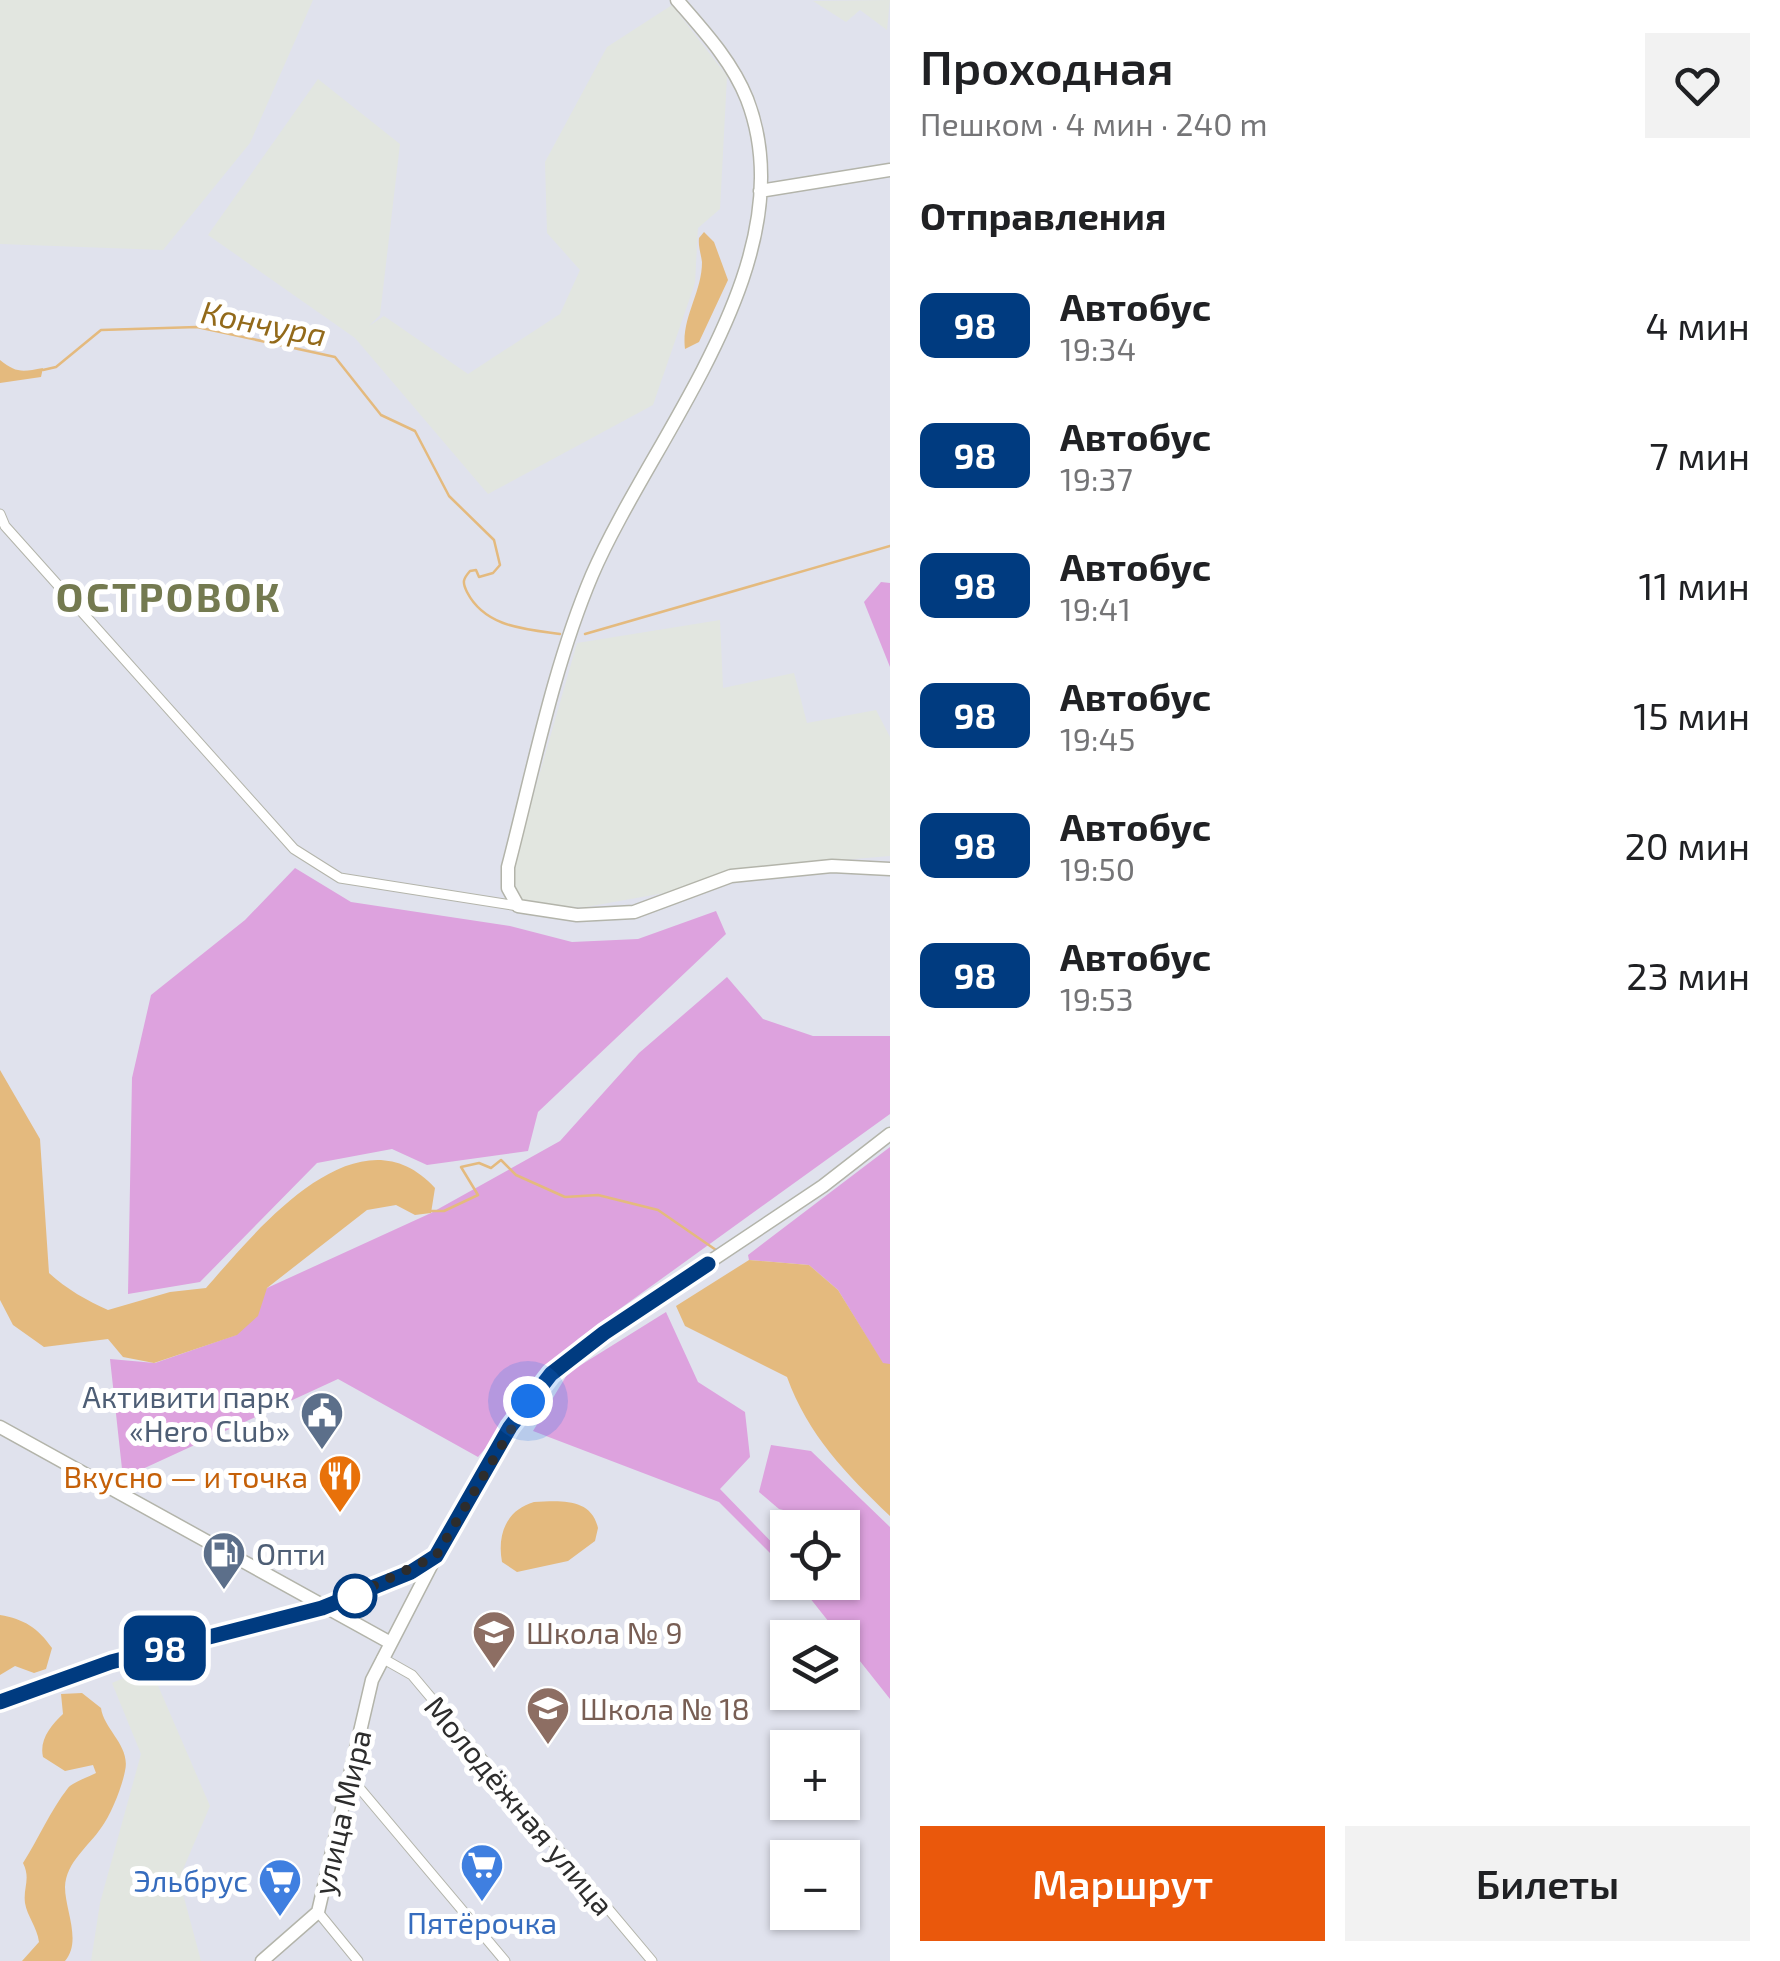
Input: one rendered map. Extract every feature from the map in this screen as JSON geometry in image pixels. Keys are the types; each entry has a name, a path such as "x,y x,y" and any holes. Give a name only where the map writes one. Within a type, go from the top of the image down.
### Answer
{"main road":[{"path":"677,0 735,74 755,125 760,191 751,245 735,299 705,365 615,525 578,612 508,867 508,888 518,906 578,915 634,912 731,876 832,866 890,869"},
{"path":"760,191 890,170"},
{"name":"улица Мира","path":"262,1961 318,1912 366,1704 382,1658 510,1427 551,1374 604,1333 742,1241 890,1134"},
{"path":"0,1427 389,1642"},
{"path":"0,1702 78,1673 322,1608 411,1572 436,1556"}],"street":[{"path":"0,514 5,526 103,641 294,849 340,878 518,906"},
{"name":"Молодёжная улица","path":"382,1658 412,1675 652,1961"},
{"path":"351,1778 504,1961"},
{"path":"318,1912 358,1961"}],"shaded area":[{"path":"0,0 313,0 250,143 163,250 0,244"},
{"path":"890,0 887,30 860,10 846,22 813,1"},
{"path":"672,5 727,76 720,209 698,228 695,283 653,405 488,494 355,338 208,235 318,79 400,144 380,315 369,326 384,316 468,374 560,314 580,270 547,233 545,162 607,47"},
{"path":"704,232 714,242 728,280 699,342 685,349 686,327 701,273 699,238"},
{"path":"0,360 20,370 43,368 41,377 0,383"},
{"path":"881,582 890,583 890,667 864,602"},
{"path":"720,620 723,688 794,673 807,723 876,710 890,737 890,856 746,868 670,892 586,907 518,906 513,867 577,643"},
{"path":"295,868 351,902 510,926 572,942 638,939 716,911 726,934 538,1112 528,1151 427,1165 392,1149 317,1163 200,1282 128,1294 132,1078 151,995 245,920"},
{"path":"727,977 763,1019 813,1036 890,1036 890,1114 578,1339 478,1457 338,1379 123,1478 110,1359 155,1363 236,1335 267,1288 431,1213 560,1141 639,1053"},
{"path":"0,1070 40,1139 49,1273 108,1310 170,1292 206,1288 280,1209 310,1185 342,1168 374,1160 405,1166 435,1188 431,1213 415,1215 396,1205 367,1210 267,1288 258,1316 237,1335 154,1363 123,1357 108,1339 44,1347 13,1325 0,1300"},
{"path":"890,1147 890,1364 883,1364 838,1290 809,1265 749,1260 748,1255"},
{"path":"749,1260 809,1265 838,1290 883,1363 890,1364 890,1516 830,1453 806,1417 787,1377 685,1326 676,1306"},
{"path":"666,1312 698,1382 745,1412 750,1457 720,1489 770,1540 770,1553 719,1502 533,1431 568,1373"},
{"path":"771,1445 811,1451 890,1527 890,1699 860,1661 860,1620 827,1620 811,1600 860,1600 860,1510 783,1510 759,1492"},
{"path":"534,1502 573,1503 589,1511 598,1528 595,1541 568,1561 517,1572 502,1562 503,1533 516,1511"},
{"path":"0,1615 30,1626 47,1641 52,1648 46,1669 34,1673 15,1666 0,1675"},
{"path":"150,1667 210,1806 179,1879 201,1961 91,1961 100,1903 141,1754 112,1683"},
{"path":"82,1693 101,1708 121,1746 125,1771 109,1816 66,1878 70,1953 65,1961 22,1961 39,1942 25,1903 23,1863 68,1788 96,1773 93,1765 65,1771 43,1757 44,1739 63,1714 61,1694"}],"waterway":[{"name":"Кончура","path":"43,370 56,367 101,330 197,327 335,357 381,415 415,431 449,496 494,540 500,565 493,573 479,577 476,570 470,571 465,579 465,589 475,604 507,624 560,634"},
{"name":"Кончура","path":"585,634 890,546"},
{"path":"429,1211 444,1211 478,1195 461,1167 479,1163 491,1168 501,1160 516,1175 565,1197 598,1195 658,1210 716,1250"}],"bus line":[{"name":"98","path":"0,1702 111,1662 322,1608 411,1572 436,1556 510,1427 551,1374 604,1333 708,1264"}],"place":[{"name":"Активити парк «Hero Club»","path":"322,1451"},
{"name":"Вкусно — и точка","path":"340,1514"},
{"name":"Опти","path":"224,1591"},
{"name":"Школа № 9","path":"494,1670"},
{"name":"Школа № 18","path":"548,1746"},
{"name":"Пятёрочка","path":"482,1903"},
{"name":"Эльбрус","path":"280,1918"}],"district":[{"name":"ОСТРОВОК","path":"169,596"}],"route":[{"path":"355,1596 348,1598 411,1572 436,1556 528,1401"}]}
